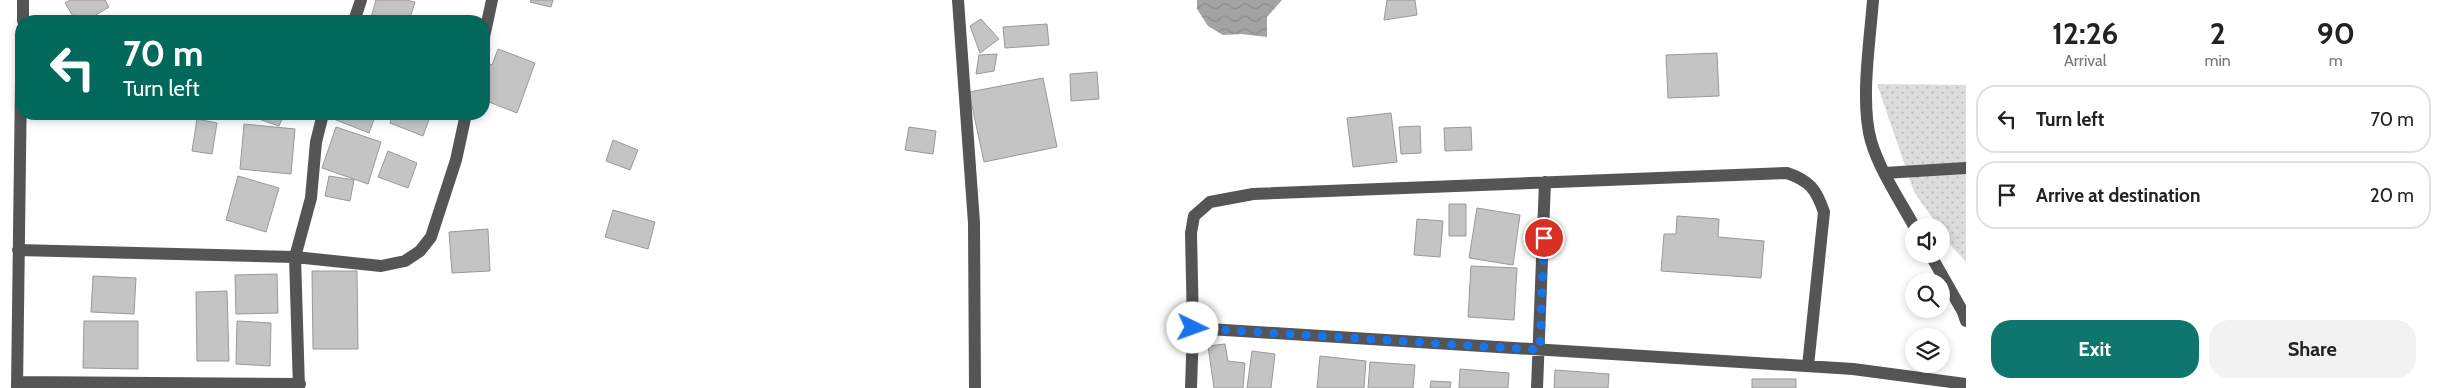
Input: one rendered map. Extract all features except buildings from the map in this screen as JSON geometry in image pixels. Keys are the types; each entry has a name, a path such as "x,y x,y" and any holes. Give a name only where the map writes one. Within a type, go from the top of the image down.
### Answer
{"street":[{"path":"23,10 33,0"},
{"path":"356,15 362,0"},
{"path":"489,15 492,0"},
{"path":"958,0 974,223 976,388"},
{"path":"1873,0 1866,112 1871,141 1884,173 1909,218"},
{"path":"20,120 17,385 300,386 295,257 311,198 316,142 322,120"},
{"path":"18,250 295,257 381,266 405,261 420,251 431,237 443,204 464,120"},
{"path":"1884,173 1966,168"},
{"path":"1191,388 1193,328 1191,233 1194,216 1210,202 1253,194 1787,173 1804,179 1817,194 1824,212 1808,366"},
{"path":"1537,388 1540,350 1545,182"},
{"path":"1935,263 1963,312 1966,321"},
{"path":"1193,328 1853,369 1966,384"}],"shaded area":[{"path":"1877,84 1966,85 1966,262 1950,243 1950,218 1932,218 1914,192"}],"water":[{"path":"1197,0 1282,0 1267,17 1267,37 1241,34 1223,35 1208,26 1197,9"}],"route":[{"path":"1193,328 1540,350 1544,238"}]}
